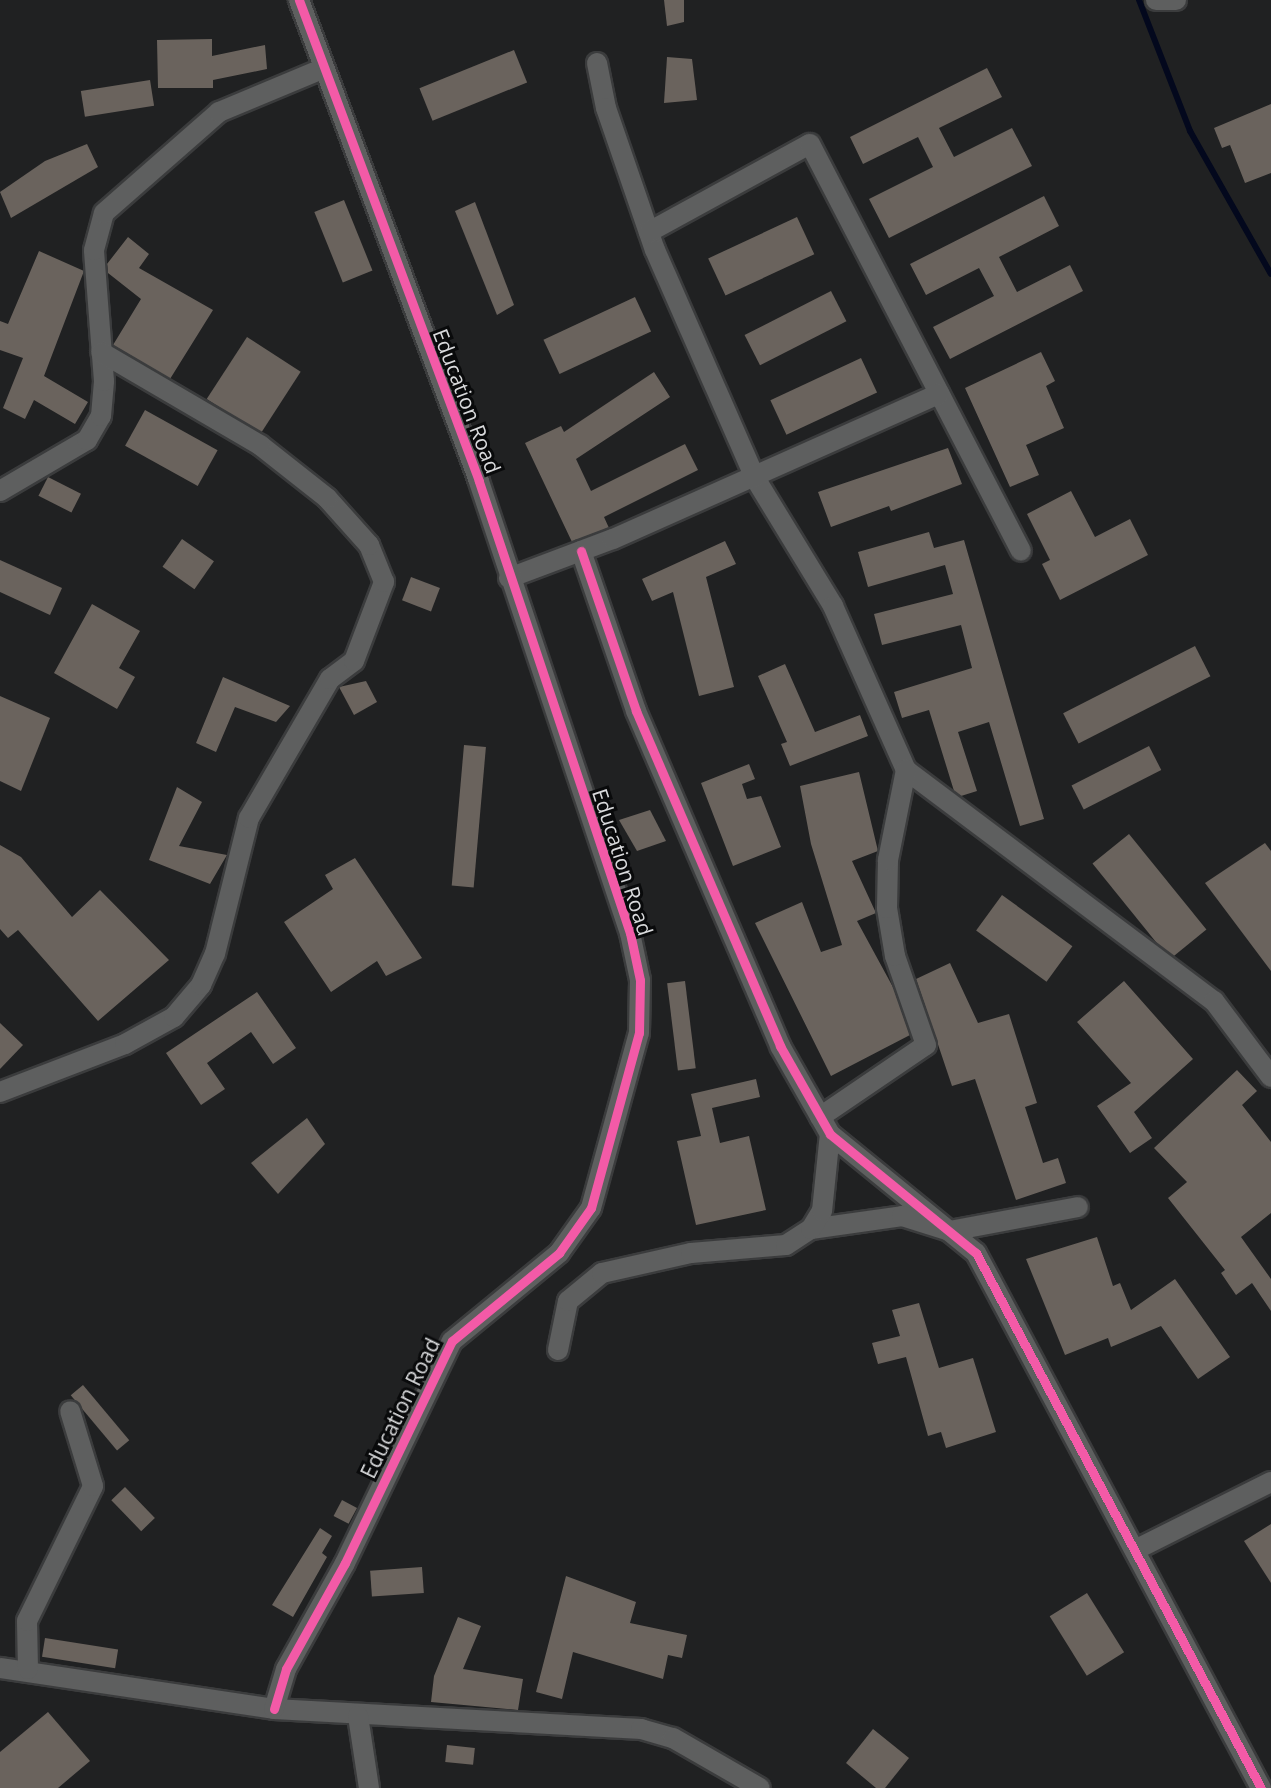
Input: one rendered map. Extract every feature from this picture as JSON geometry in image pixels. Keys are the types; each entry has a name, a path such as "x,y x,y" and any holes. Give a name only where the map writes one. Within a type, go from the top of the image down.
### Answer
{"street":[{"name":"Education Road","path":"274,1709 286,1668 345,1563 452,1341 560,1253 591,1208 632,1069 640,980 630,933 509,578 479,481 322,69 299,0"},
{"path":"1156,0 1176,0"},
{"path":"597,63 606,108 649,232 755,478 832,606 906,770 1214,1001 1271,1077"},
{"path":"0,491 91,435 101,416 101,352 94,250 104,213 219,112 322,69"},
{"path":"649,232 810,144 1021,551"},
{"path":"0,1092 125,1044 174,1017 201,986 215,954 249,818 330,679 354,661 384,582 369,545 327,498 260,445 101,352"},
{"path":"509,578 581,552 755,478 939,394"},
{"path":"581,552 636,711 712,894 780,1046 825,1125 976,1253 994,1282 1261,1788"},
{"path":"811,1229 822,1211 825,1125 926,1045 895,956 887,908 888,860 906,770"},
{"path":"558,1350 568,1301 602,1273 691,1253 786,1245 811,1229 902,1216 950,1232 1078,1207"},
{"path":"28,1669 27,1621 93,1485 70,1411"},
{"path":"1135,1550 1271,1482"},
{"path":"0,1668 28,1669 274,1709 358,1716 640,1729 673,1738 760,1788"},
{"path":"358,1716 369,1788"}],"building":[{"path":"664,0 684,0 684,22 667,26"},
{"path":"212,39 212,56 265,45 267,69 213,80 213,88 158,88 157,40"},
{"path":"514,50 527,82 433,121 419,88"},
{"path":"667,57 692,59 697,100 664,103"},
{"path":"987,68 1002,97 939,128 954,157 1012,128 1032,166 889,238 869,199 933,167 918,137 863,164 850,137"},
{"path":"150,80 154,106 85,117 81,91"},
{"path":"1271,104 1271,173 1245,183 1230,145 1222,148 1214,128"},
{"path":"87,144 98,167 11,218 0,192 45,161"},
{"path":"1044,196 1059,226 999,257 1017,292 1070,265 1083,291 950,359 933,327 994,296 979,268 926,295 910,264"},
{"path":"344,200 372,270 343,282 314,212"},
{"path":"475,202 514,305 497,315 455,211"},
{"path":"797,217 814,254 726,296 708,258"},
{"path":"128,237 149,254 139,268 213,310 170,379 113,345 141,299 108,273 107,264"},
{"path":"39,251 84,271 44,376 88,402 75,424 34,400 25,419 3,408 23,358 0,350 0,321 8,324"},
{"path":"831,291 846,321 760,365 745,335"},
{"path":"635,297 651,331 560,374 543,340"},
{"path":"247,337 301,372 260,434 207,399"},
{"path":"1041,352 1055,381 1046,386 1064,428 1026,445 1039,475 1010,487 965,388"},
{"path":"861,358 877,392 786,435 770,400"},
{"path":"654,372 670,397 576,459 591,491 685,444 698,470 604,517 609,528 572,542 525,443 561,426 564,432"},
{"path":"145,410 218,450 198,486 125,446"},
{"path":"948,448 962,484 891,511 889,506 831,527 818,492"},
{"path":"48,477 81,494 71,513 38,496"},
{"path":"1071,491 1095,537 1130,519 1148,555 1060,600 1042,564 1050,560 1027,514"},
{"path":"929,532 934,548 964,540 1044,819 1020,826 989,722 958,732 977,791 961,796 954,791 929,710 902,718 894,692 972,668 961,625 882,645 874,614 953,594 945,565 868,587 858,552"},
{"path":"182,539 214,561 194,589 162,567"},
{"path":"725,541 736,564 706,577 734,687 699,696 673,592 652,601 642,579"},
{"path":"0,560 62,588 50,615 0,592"},
{"path":"411,577 440,588 431,611 402,600"},
{"path":"92,604 140,631 119,668 135,677 117,709 54,673"},
{"path":"1195,646 1210,676 1079,743 1063,713"},
{"path":"785,664 815,732 860,715 868,736 790,766 781,744 787,742 758,676"},
{"path":"223,677 290,706 276,722 235,707 216,752 196,743"},
{"path":"366,681 377,702 354,715 339,687"},
{"path":"0,696 50,718 21,791 0,781"},
{"path":"464,745 486,747 474,887 452,885"},
{"path":"1149,746 1161,770 1084,810 1071,785"},
{"path":"749,764 755,779 742,784 747,799 761,796 781,847 733,866 701,783"},
{"path":"859,772 878,851 852,861 876,913 857,921 894,989 910,1035 831,1076 755,923 802,902 821,952 842,945 811,844 800,786"},
{"path":"177,787 202,802 179,846 227,855 210,884 149,860"},
{"path":"650,810 666,841 637,851 619,820"},
{"path":"1129,834 1206,930 1170,959 1092,864"},
{"path":"1265,843 1271,851 1271,971 1205,883"},
{"path":"0,845 21,857 72,917 100,890 169,960 98,1021 18,930 8,938 0,929"},
{"path":"355,858 422,958 386,976 377,961 331,992 284,922 333,889 325,875"},
{"path":"1002,895 1072,946 1047,982 976,931"},
{"path":"950,963 978,1023 1009,1014 1037,1103 1025,1107 1043,1163 1058,1158 1066,1183 1016,1200 975,1079 952,1086 916,979"},
{"path":"685,981 696,1068 678,1071 667,983"},
{"path":"1124,981 1193,1059 1134,1112 1152,1138 1130,1153 1097,1106 1131,1083 1077,1022"},
{"path":"257,992 296,1048 273,1064 251,1032 207,1063 225,1089 201,1105 166,1053"},
{"path":"0,1023 23,1045 0,1069"},
{"path":"1237,1070 1257,1091 1242,1105 1271,1142 1271,1213 1241,1237 1271,1279 1271,1311 1252,1283 1236,1295 1221,1273 1225,1270 1168,1198 1187,1182 1154,1148"},
{"path":"756,1079 760,1097 712,1108 720,1143 749,1136 766,1210 696,1225 677,1141 701,1136 691,1094"},
{"path":"307,1118 325,1144 278,1194 251,1163"},
{"path":"1097,1237 1113,1286 1120,1283 1131,1310 1175,1279 1230,1357 1198,1379 1161,1326 1111,1347 1108,1338 1065,1355 1026,1259"},
{"path":"919,1303 939,1368 973,1358 996,1432 946,1448 941,1432 928,1436 906,1357 878,1364 872,1343 900,1336 892,1310"},
{"path":"83,1385 129,1440 117,1450 71,1395"},
{"path":"125,1487 155,1518 141,1531 111,1500"},
{"path":"342,1500 357,1508 349,1524 334,1516"},
{"path":"1271,1524 1271,1583 1244,1541"},
{"path":"320,1528 332,1536 322,1553 327,1557 293,1617 272,1605"},
{"path":"422,1567 424,1593 372,1597 370,1571"},
{"path":"566,1576 636,1602 630,1623 687,1635 682,1658 668,1655 663,1679 573,1652 562,1699 536,1692"},
{"path":"1087,1593 1124,1652 1087,1676 1050,1616"},
{"path":"458,1617 481,1626 463,1669 523,1679 518,1710 431,1702 434,1676"},
{"path":"45,1638 118,1650 115,1668 42,1657"},
{"path":"48,1712 90,1761 58,1788 0,1788 0,1752"},
{"path":"873,1729 909,1758 885,1788 876,1788 846,1763"},
{"path":"447,1745 475,1748 473,1765 445,1762"}],"waterway":[{"path":"1139,0 1190,131 1271,274"}],"cycle path":[{"path":"274,1709 286,1669 345,1563 452,1341 559,1253 591,1208 639,1033 640,980 630,933 479,481 299,0"},
{"path":"581,551 636,711 780,1046 830,1134 976,1253 1261,1788"}]}
